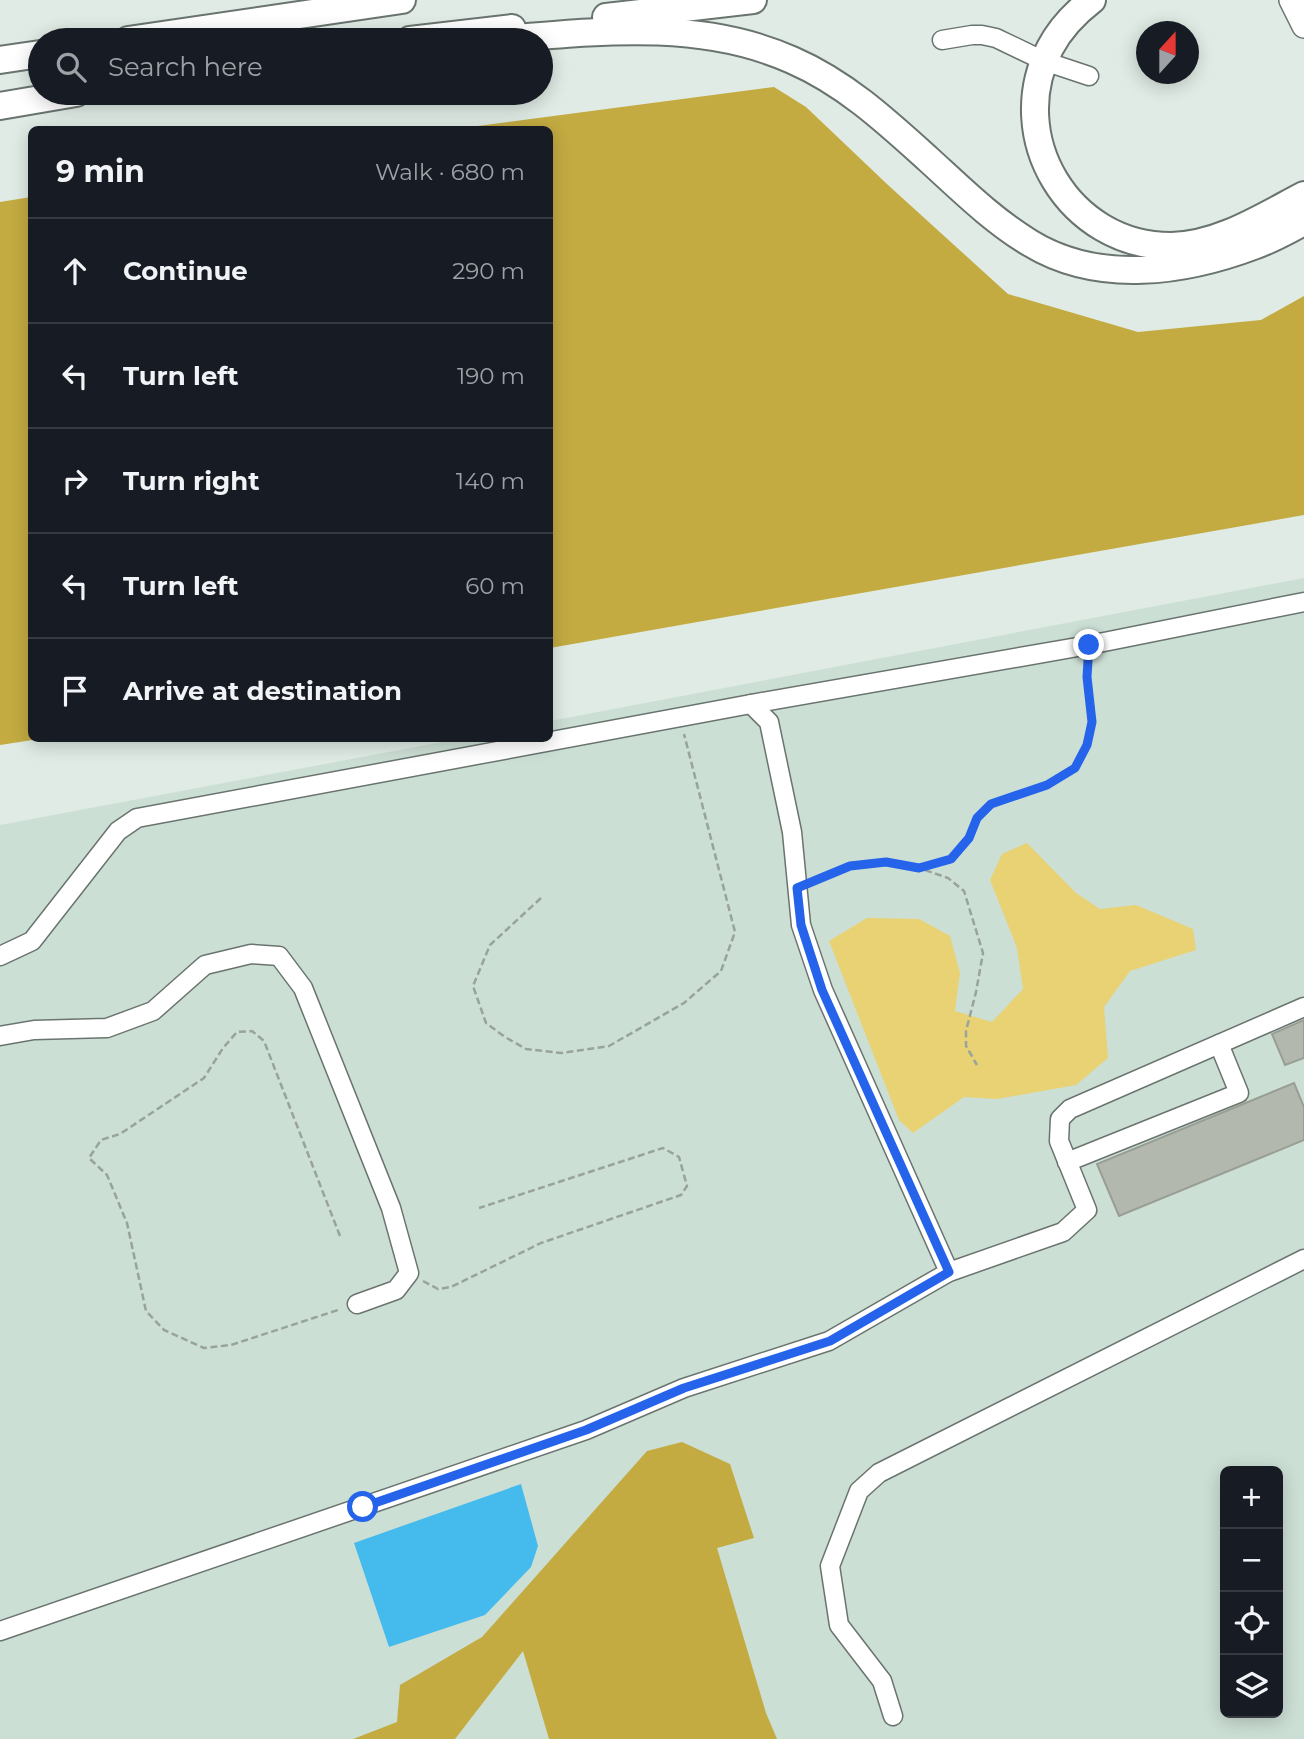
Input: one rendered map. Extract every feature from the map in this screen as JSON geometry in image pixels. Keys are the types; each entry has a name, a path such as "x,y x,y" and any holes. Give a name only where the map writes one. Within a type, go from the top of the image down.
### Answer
{"highway":[{"path":"307,13 343,0"},
{"path":"208,28 402,0"},
{"path":"514,28 753,0"},
{"path":"1092,0 1063,27 1050,47 1037,85 1035,120 1040,146 1048,167 1061,191 1081,213 1117,235 1141,243 1168,246 1194,244 1227,234 1304,195"},
{"path":"553,35 673,32 732,40 777,53 821,74 849,92 891,126 988,214 1017,234 1044,251 1091,266 1124,270 1191,264 1258,244 1304,222"},
{"path":"0,60 28,56"},
{"path":"0,106 28,101"}],"main road":[{"path":"1291,0 1304,26"}],"lane":[{"path":"943,40 972,35 996,38 1044,61 1088,76"},
{"path":"553,741 1089,645 1304,602"},
{"path":"751,704 769,722 792,832 801,925 822,990 949,1272"},
{"path":"0,956 32,941 118,831 137,818 546,742"},
{"path":"0,1035 34,1030 107,1028 153,1011 205,965 251,954 279,956 303,988 390,1208 409,1273 396,1290 357,1304"},
{"path":"0,1631 586,1430 684,1388 830,1341 949,1272 1063,1232 1087,1210 1059,1141 1060,1119 1070,1109 1304,1007"},
{"path":"1067,1162 1239,1093 1219,1044"},
{"path":"893,1716 882,1681 839,1625 830,1566 859,1491 878,1473 1304,1259"}],"path":[{"path":"919,868 951,859 969,838 977,818 991,804 1047,785 1075,768 1087,745 1092,722 1087,677 1089,645"},
{"path":"541,898 490,945 473,986 486,1023 526,1049 561,1053 609,1046 684,1003 721,971 735,932 680,717"},
{"path":"797,888 850,866 886,862 919,868 948,878 964,891 983,953 966,1031 967,1046 977,1065"},
{"path":"340,1236 264,1041 252,1031 237,1032 204,1078 120,1134 100,1139 89,1158 107,1175 127,1223 146,1311 164,1330 204,1348 230,1345 357,1304"},
{"path":"409,1273 438,1289 452,1287 541,1244 681,1195 687,1186 679,1157 663,1148 479,1208"}],"shaded area":[{"path":"774,87 806,107 1008,294 1138,332 1261,320 1304,296 1304,515 553,647 553,126 478,126"},
{"path":"28,197 28,741 0,745 0,202"},
{"path":"1304,578 1304,1739 0,1739 0,825 442,742 553,742 553,720"},
{"path":"1027,843 1076,893 1100,909 1136,905 1193,929 1196,950 1130,971 1104,1007 1108,1058 1076,1085 997,1099 964,1097 913,1133 899,1120 829,941 867,918 919,919 950,936 960,973 955,1011 992,1022 1023,989 1017,948 990,880 1002,854"},
{"path":"682,1442 730,1464 754,1538 717,1548 766,1713 777,1739 549,1739 523,1651 455,1739 353,1739 397,1722 400,1685 482,1637 647,1451"}],"water":[{"path":"521,1484 538,1546 531,1567 485,1615 389,1647 354,1543"}],"building":[{"path":"1304,1020 1304,1058 1285,1065 1272,1034"},
{"path":"1294,1083 1304,1107 1304,1140 1119,1216 1097,1164"}],"route":[{"path":"363,1507 586,1430 684,1388 830,1341 949,1272 822,990 801,925 797,888 850,866 886,862 919,868 951,859 969,838 977,818 991,804 1047,785 1075,768 1087,745 1092,722 1087,677 1089,645"}]}
